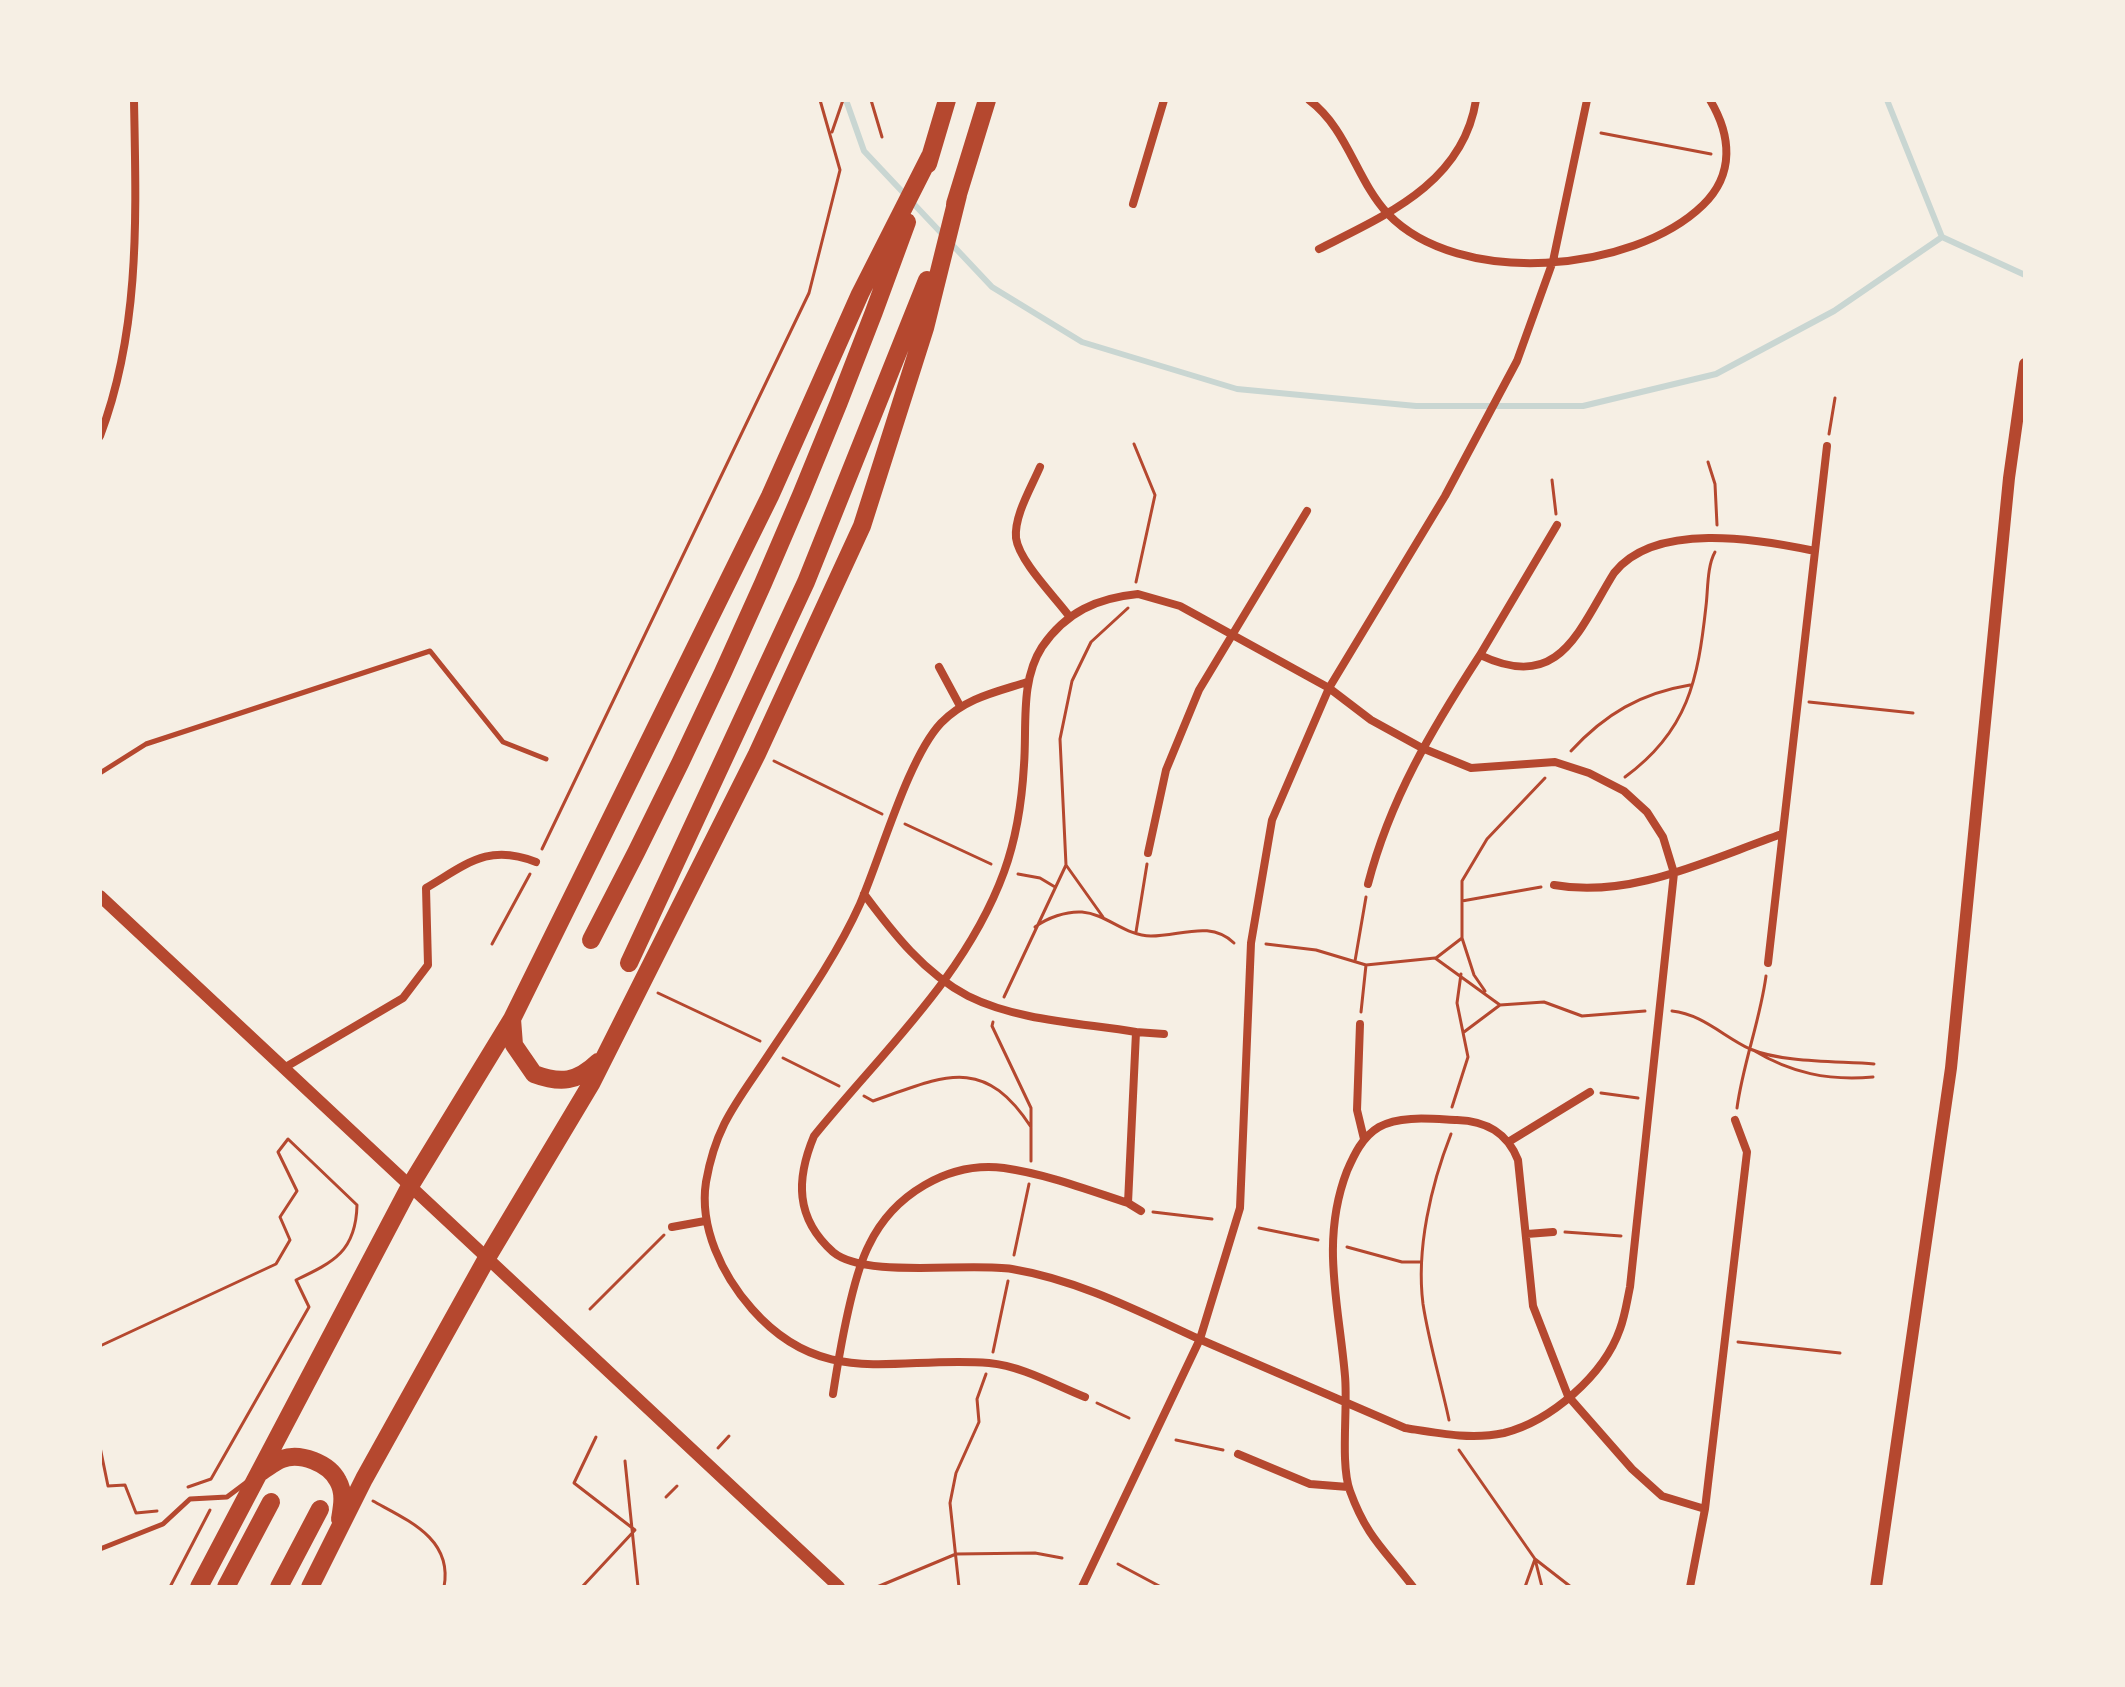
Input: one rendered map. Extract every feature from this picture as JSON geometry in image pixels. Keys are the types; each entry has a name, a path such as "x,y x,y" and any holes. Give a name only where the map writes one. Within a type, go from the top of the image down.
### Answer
{"highway":[{"path":"199,1587 410,1186 512,1019 881,270 933,150 947,100"},
{"path":"310,1587 487,1258 607,1053 757,754 862,526 923,309 987,100"},
{"path":"591,940 698,728 785,539 881,270"},
{"path":"629,963 806,582 923,309"},
{"path":"512,1019 514,1045 528,1068 542,1077 568,1081 584,1076 607,1053"},
{"path":"257,1474 283,1458 309,1459 326,1467 338,1481 343,1498 338,1530"},
{"path":"226,1587 271,1502"},
{"path":"279,1587 320,1509"}],"street":[{"path":"100,436 129,332 136,234 134,100"},
{"path":"1133,204 1164,100"},
{"path":"1309,100 1337,130 1370,190 1388,214 1432,245 1460,255 1517,263 1614,253 1649,241 1685,223 1709,200 1725,170 1728,137 1710,100"},
{"path":"1319,249 1388,214 1447,169 1473,121 1476,100"},
{"path":"1082,1587 1200,1339 1240,1208 1251,943 1272,820 1329,688 1459,470 1517,361 1553,261 1587,100"},
{"path":"1876,1587 1951,1068 2009,478 2024,366"},
{"path":"1768,963 1827,446"},
{"path":"1040,467 1017,523 1016,539 1023,555 1069,616"},
{"path":"1148,853 1166,770 1180,730 1229,635 1307,511"},
{"path":"1368,884 1379,840 1406,776 1557,525"},
{"path":"1480,655 1504,667 1526,668 1545,665 1559,657 1624,560 1645,549 1678,541 1718,538 1815,551"},
{"path":"1138,594 1180,606 1329,688 1371,720 1422,748 1471,768 1555,762 1589,773 1624,791 1647,812 1663,837 1674,873 1630,1287 1620,1330 1600,1365 1545,1415 1504,1433 1458,1436 1405,1428 1072,1284 1011,1269 862,1265 835,1254 815,1232 801,1201 801,1166 814,1136 945,982 978,932 1004,871 1017,819 1024,769 1027,682 1041,648 1069,616 1105,597 1138,594"},
{"path":"939,667 960,706"},
{"path":"1027,682 960,706 924,745 864,894 805,1000 728,1111 714,1145 705,1186 705,1221 734,1286 754,1311 803,1349 838,1363 879,1366 990,1363 1036,1376 1085,1397"},
{"path":"1554,885 1584,890 1674,873 1782,834"},
{"path":"284,1068 403,998 428,965 426,888 476,859 510,852 536,862"},
{"path":"864,894 913,955 945,982 970,997 1010,1010 1164,1034"},
{"path":"100,896 839,1587"},
{"path":"1360,1024 1357,1110 1364,1139"},
{"path":"1128,1203 1136,1032"},
{"path":"1510,1141 1590,1092"},
{"path":"1690,1587 1705,1509 1747,1152 1735,1120"},
{"path":"1413,1587 1382,1553 1363,1524 1348,1487 1347,1403 1332,1276 1332,1233 1345,1179 1364,1139 1379,1127 1397,1121 1472,1121 1497,1130 1510,1141 1518,1160 1533,1306 1568,1396 1632,1469 1662,1496 1705,1509"},
{"path":"833,1394 862,1265 881,1223 906,1198 937,1177 971,1169 1002,1168 1056,1180 1128,1203 1141,1211"},
{"path":"672,1227 705,1221"},
{"path":"1527,1234 1553,1232"},
{"path":"1238,1454 1310,1484 1348,1487"}],"lane":[{"path":"100,773 146,744 430,651 503,742 546,759"},
{"path":"100,1549 163,1524 190,1499 227,1497 257,1474"}],"path":[{"path":"492,944 536,862 809,293 840,170 832,132 820,100"},
{"path":"832,132 843,100"},
{"path":"871,100 882,137"},
{"path":"1601,133 1713,155"},
{"path":"1827,446 1835,398"},
{"path":"1004,998 1034,927 1066,865 1060,739 1072,681 1091,642 1127,609 1145,552 1155,495 1134,444"},
{"path":"1708,462 1715,484 1718,529"},
{"path":"1552,480 1557,525"},
{"path":"1625,777 1668,739 1683,714 1701,652 1712,556 1716,551"},
{"path":"1571,751 1590,730 1618,709 1655,691 1692,685"},
{"path":"1808,702 1913,713"},
{"path":"774,761 884,815"},
{"path":"1488,996 1474,975 1462,938 1462,881 1472,860 1548,775"},
{"path":"905,824 991,864"},
{"path":"1136,934 1148,853"},
{"path":"1066,865 1103,917"},
{"path":"1014,873 1040,878 1055,887"},
{"path":"1355,961 1368,884"},
{"path":"1462,901 1554,885"},
{"path":"1034,927 1051,918 1080,912 1103,917 1136,934 1150,936 1199,930 1224,933 1234,943"},
{"path":"1262,943 1303,948 1366,965 1435,958 1462,938"},
{"path":"1435,958 1500,1005"},
{"path":"1735,1120 1742,1070 1761,1015 1768,963"},
{"path":"1360,1024 1366,965"},
{"path":"1451,1109 1468,1057 1457,1003 1461,974"},
{"path":"655,991 764,1044"},
{"path":"1464,1032 1500,1005 1544,1002 1582,1016 1650,1010"},
{"path":"1672,1011 1727,1033 1776,1064 1811,1076 1873,1077"},
{"path":"998,1012 992,1026 1031,1108 1031,1171 1014,1259"},
{"path":"1749,1048 1775,1055 1874,1064"},
{"path":"783,1058 839,1086"},
{"path":"864,1096 873,1101 947,1076 983,1081 1015,1102 1031,1127"},
{"path":"1590,1092 1640,1099"},
{"path":"1450,1424 1423,1304 1421,1262 1442,1158 1452,1130"},
{"path":"100,1346 276,1264 290,1240 280,1217 297,1191 278,1152 288,1139 357,1205 356,1224 337,1260 296,1280 309,1307 211,1479 191,1484 182,1492"},
{"path":"1141,1211 1212,1219"},
{"path":"590,1309 672,1227"},
{"path":"1259,1228 1318,1240"},
{"path":"1553,1232 1624,1236"},
{"path":"1341,1246 1402,1262 1421,1262"},
{"path":"959,1587 950,1503 956,1473 979,1422 977,1399 990,1363 1008,1281"},
{"path":"1734,1341 1840,1353"},
{"path":"1085,1397 1129,1418"},
{"path":"718,1448 729,1436"},
{"path":"596,1437 574,1483 635,1530"},
{"path":"1176,1440 1238,1454"},
{"path":"100,1447 108,1486 125,1485 136,1513 163,1510"},
{"path":"1459,1450 1535,1559 1571,1587"},
{"path":"625,1461 635,1530 638,1587"},
{"path":"666,1497 677,1486"},
{"path":"373,1501 420,1528 440,1547 446,1573 444,1587"},
{"path":"170,1587 210,1510"},
{"path":"582,1587 635,1530"},
{"path":"877,1587 956,1554 1035,1553 1062,1558"},
{"path":"1525,1587 1535,1559"},
{"path":"1535,1559 1542,1587"},
{"path":"1118,1564 1161,1587"}],"waterway":[{"path":"846,100 864,151 992,287 1082,342 1237,389 1416,406 1583,406 1716,374 1834,311 1942,237 2025,275"},
{"path":"1887,100 1942,237"}]}
